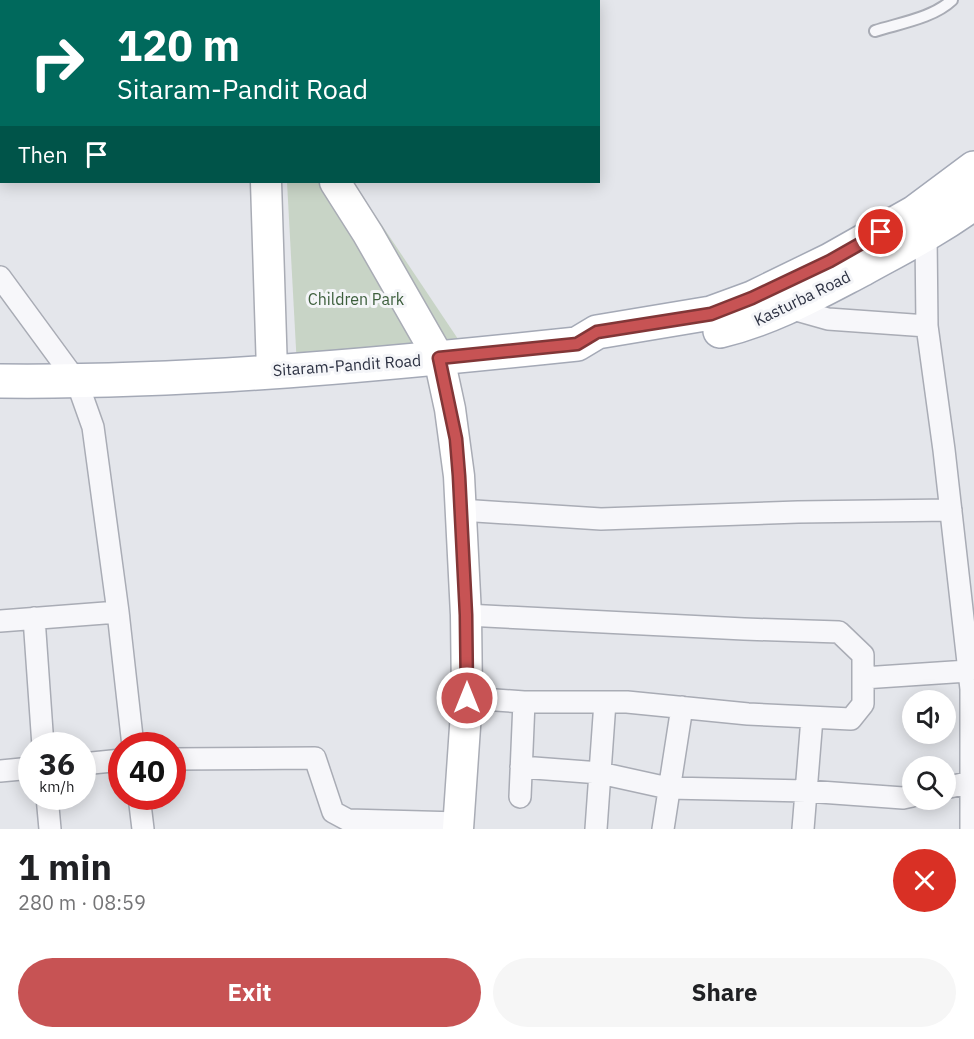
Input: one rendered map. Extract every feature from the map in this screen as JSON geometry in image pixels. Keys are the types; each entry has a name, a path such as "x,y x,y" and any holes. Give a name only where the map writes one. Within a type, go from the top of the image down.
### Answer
{"main road":[{"name":"Sitaram-Pandit Road","path":"0,381 76,382 272,371 577,344 597,332 711,314 920,224 974,168"},
{"name":"Kasturba Road","path":"577,344 600,350 654,344 700,336 747,324 789,308 920,224 943,226 974,203"}],"street":[{"path":"266,183 272,371"},
{"path":"186,759 315,758 333,812 348,819 458,826 467,698 466,615 456,439 439,358 337,183"},
{"path":"920,224 927,326 945,450 951,510 966,587 968,671 971,688 971,829"},
{"path":"0,277 76,382 93,427 131,732"},
{"path":"789,308 828,319 927,326"},
{"path":"460,510 601,519 798,512 951,510"},
{"path":"0,621 118,612"},
{"path":"466,615 839,632 863,655 863,704 851,719 748,714 682,706 605,702 524,702 467,698"},
{"path":"34,618 42,732"},
{"path":"863,678 968,671"},
{"path":"520,797 524,702"},
{"path":"596,829 605,702"},
{"path":"663,829 682,706"},
{"path":"803,829 812,718"},
{"path":"521,767 600,773 668,788 806,791 902,798"},
{"path":"0,771 18,769"},
{"path":"956,785 971,782"},
{"path":"48,810 50,829"},
{"path":"141,810 143,829"}],"lane":[{"path":"875,31 923,16 945,7 952,0"}],"green space":[{"name":"Children Park","path":"287,183 354,183 468,354 297,367"}],"route":[{"path":"467,698 466,615 456,439 439,358 577,344 597,332 711,314 752,298 830,261 881,232"}]}
